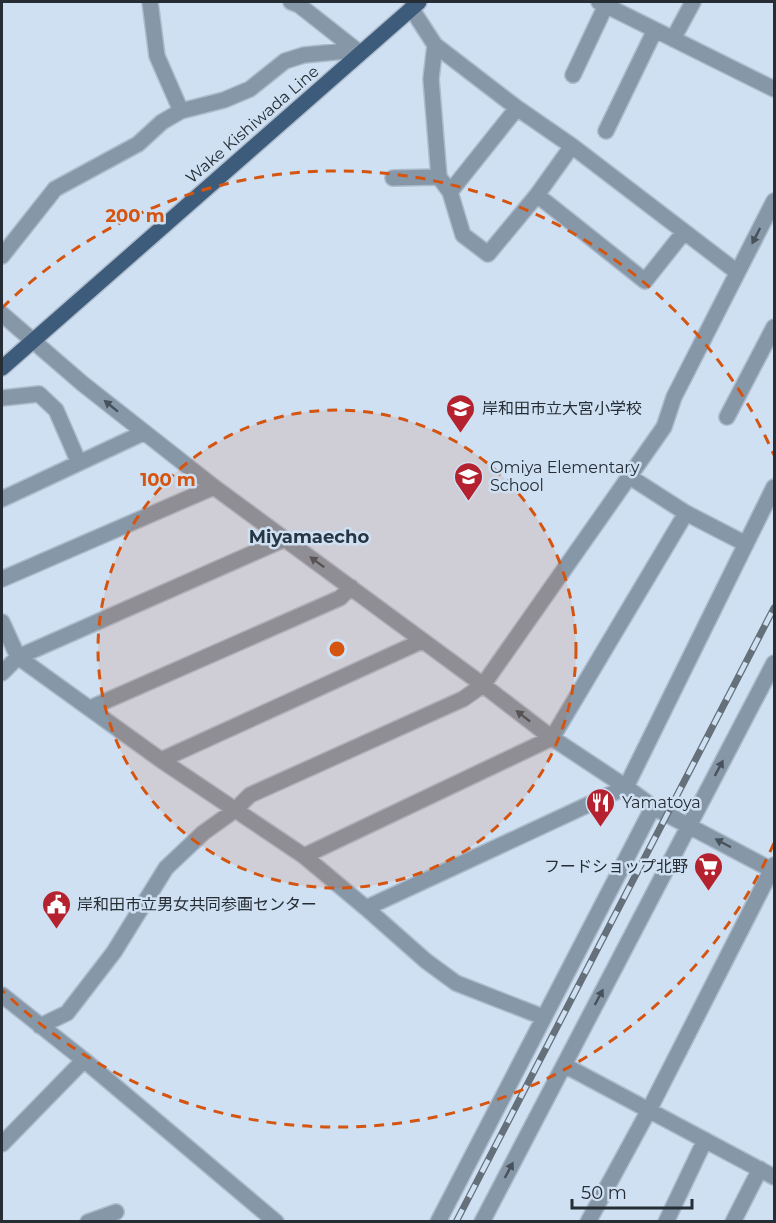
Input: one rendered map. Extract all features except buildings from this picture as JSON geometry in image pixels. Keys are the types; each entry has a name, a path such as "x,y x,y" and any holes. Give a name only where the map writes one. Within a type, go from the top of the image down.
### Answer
{"main road":[{"name":"Wake Kishiwada Line","path":"2,368 415,5"}],"street":[{"path":"150,2 157,56 181,111"},
{"path":"291,2 299,5 359,52"},
{"path":"673,39 693,2"},
{"path":"573,75 602,3 774,89"},
{"path":"415,5 435,45 737,272"},
{"path":"606,131 655,30"},
{"path":"435,45 431,79 439,177 450,192 463,235 488,254 537,195 572,146"},
{"path":"2,256 55,189 138,144 162,122 181,111 224,100 250,89 285,61 304,55 359,52"},
{"path":"450,192 517,108"},
{"path":"393,178 439,177"},
{"path":"537,195 645,281 684,232"},
{"path":"40,1026 67,1013 114,952 166,868 203,833 235,810 250,795 463,699 483,685 664,427 674,397 774,201"},
{"path":"2,314 143,433 213,487 552,738 653,807 774,868 649,1110 588,1221"},
{"path":"727,417 768,356 774,327"},
{"path":"2,398 39,394 56,410 79,463"},
{"path":"2,499 143,433"},
{"path":"630,477 686,513 746,544"},
{"path":"2,579 213,487"},
{"path":"366,908 626,787 774,487"},
{"path":"304,856 552,738 686,513"},
{"path":"2,673 18,657 285,539"},
{"path":"90,708 340,598 351,587"},
{"path":"2,622 18,657 161,760 304,856 426,961 456,983 543,1017"},
{"path":"161,760 422,641"},
{"path":"482,1221 774,663"},
{"path":"438,1221 653,807"},
{"path":"2,995 84,1060 276,1221"},
{"path":"2,1144 84,1060"},
{"path":"564,1065 774,1177"},
{"path":"666,1221 705,1140"},
{"path":"733,1221 760,1169"},
{"path":"88,1221 116,1212"}],"railway":[{"path":"456,1222 774,608"}],"place":[{"name":"岸和田市立大宮小学校","path":"461,434"},
{"name":"Omiya Elementary School","path":"469,502"},
{"name":"Yamatoya","path":"601,828"},
{"name":"フードショップ北野","path":"709,892"},
{"name":"岸和田市立男女共同参画センター","path":"56,930"}],"district":[{"name":"Miyamaecho","path":"309,537"}]}
